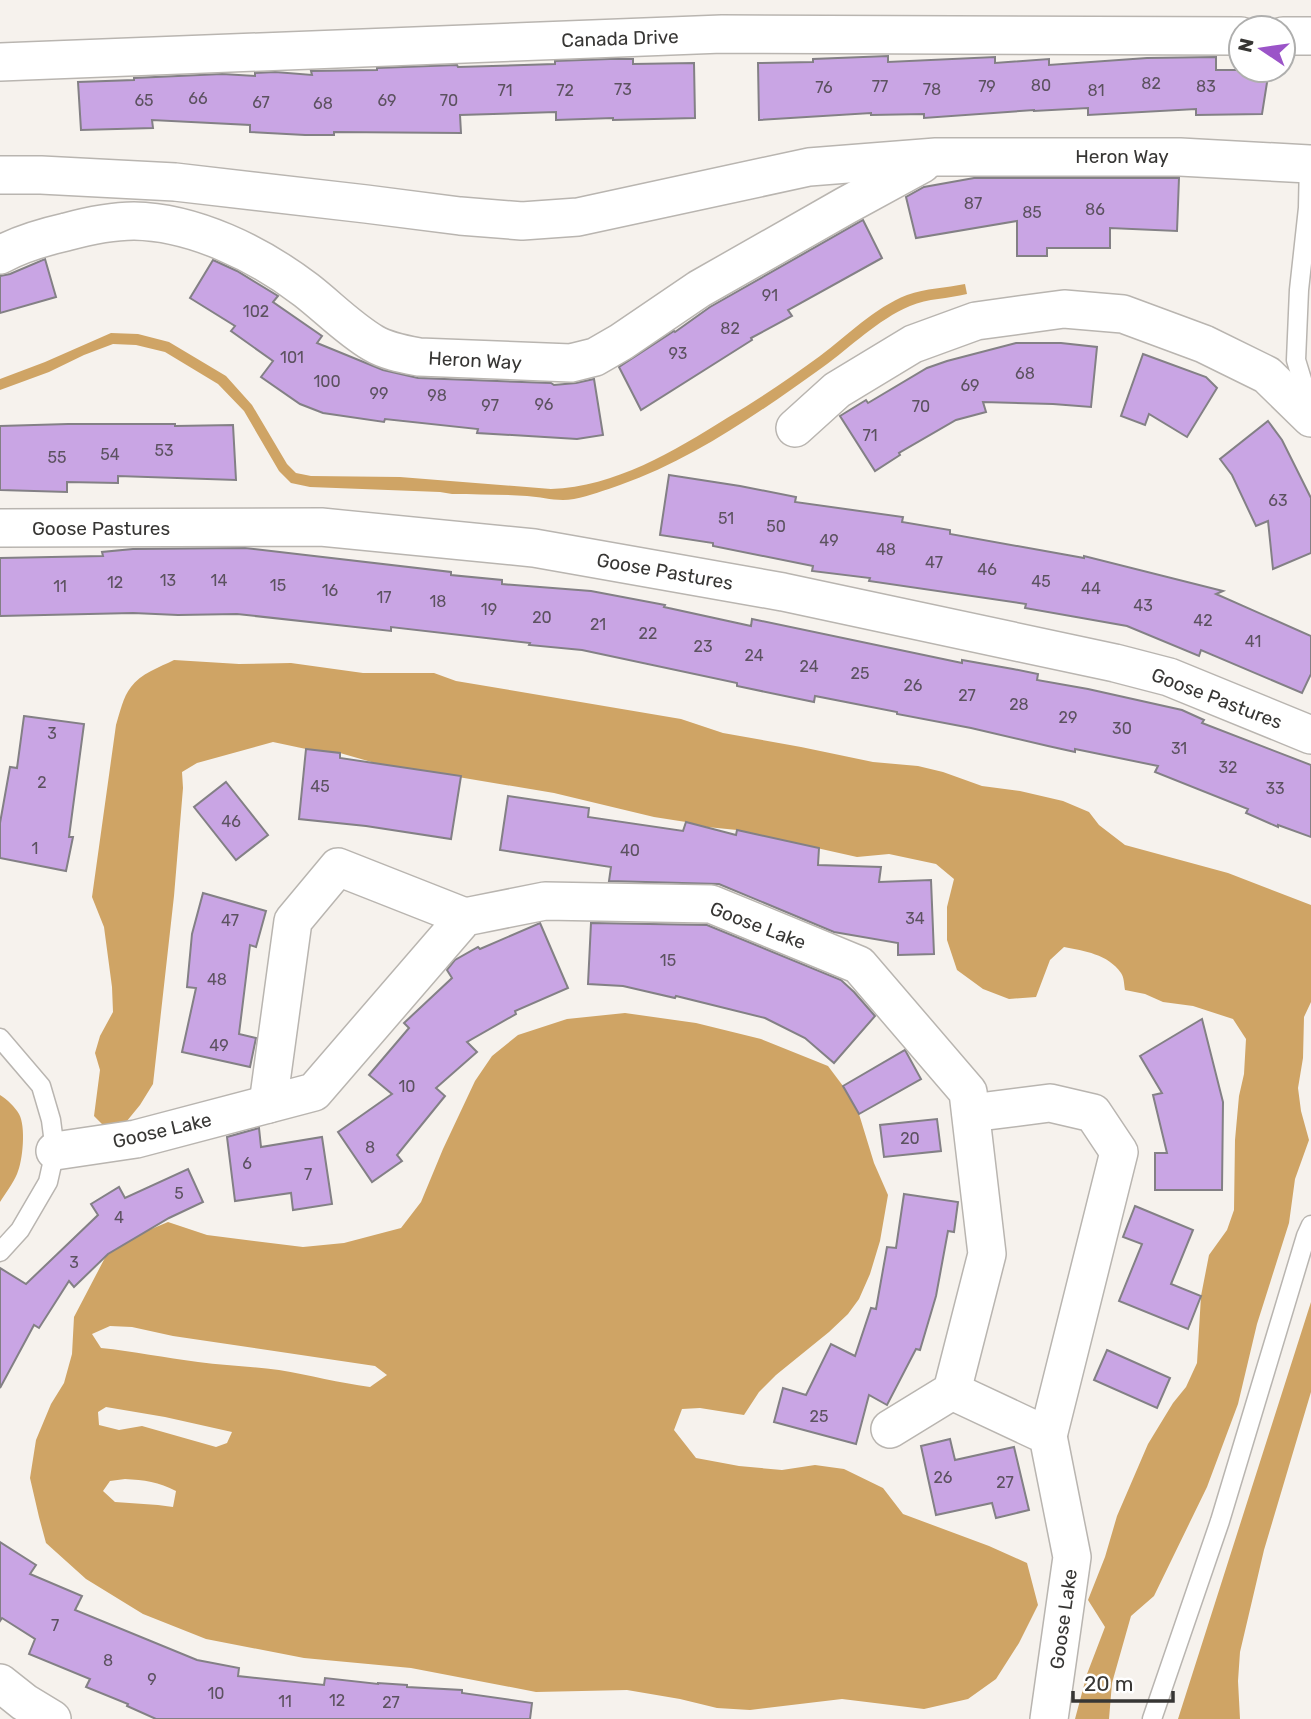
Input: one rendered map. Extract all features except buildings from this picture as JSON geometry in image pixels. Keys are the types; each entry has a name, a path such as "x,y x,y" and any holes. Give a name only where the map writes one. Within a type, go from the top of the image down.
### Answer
{"street":[{"name":"Canada Drive","path":"0,62 722,34 1227,36"},
{"name":"Heron Way","path":"0,176 41,175 175,182 522,221 578,217 809,167 936,156 1310,155"},
{"name":"Heron Way","path":"0,254 53,235 94,225 135,221 183,227 263,260 374,344 399,354 419,358 571,363 595,357 699,289 936,156"},
{"path":"794,428 837,390 913,344 976,321 1064,309 1123,314 1204,344 1267,375 1311,418"},
{"name":"Goose Pastures","path":"0,528 321,527 534,548 783,592 1115,663 1170,677 1311,735"},
{"path":"268,1104 293,921 338,867 465,917"},
{"name":"Goose Lake","path":"55,1150 136,1139 314,1092 465,917 545,901 711,904 859,965 968,1092 987,1254 952,1391"},
{"name":"Goose Lake","path":"971,1113 1050,1103 1093,1113 1119,1152 1048,1436 1072,1557 1049,1719"},
{"path":"890,1429 952,1391 1048,1436"},
{"path":"0,1684 52,1719"}],"lane":[{"path":"1310,155 1296,360 1311,409"},
{"path":"0,1038 40,1086 51,1120 55,1150 48,1182 20,1230 0,1252"},
{"path":"1152,1719 1220,1521 1311,1225"}],"shaded area":[{"path":"965,284 967,294 917,303 886,319 775,401 700,448 620,485 568,500 518,495 310,487 291,483 279,471 244,411 218,384 165,352 136,345 113,344 0,390 0,379 111,333 138,334 169,342 226,376 252,405 287,464 296,473 311,476 400,477 551,489 575,487 621,474 686,443 786,380 872,314 895,300 921,291"},
{"path":"174,660 239,664 291,663 363,673 434,673 456,681 681,719 723,733 873,762 918,766 982,786 1063,801 1089,812 1099,825 1125,845 1228,873 1311,905 1311,1002 1304,1017 1303,1058 1298,1088 1309,1140 1295,1179 1289,1223 1257,1324 1238,1404 1207,1487 1154,1596 1131,1616 1112,1683 1109,1719 1075,1719 1087,1674 1105,1627 1088,1600 1117,1516 1148,1444 1186,1387 1197,1363 1201,1296 1209,1255 1227,1230 1234,1210 1235,1140 1246,1039 1233,1019 1193,1006 1163,1002 1145,994 1125,990 1122,975 1109,961 1095,954 1064,947 1050,960 1036,997 1009,999 983,989 957,970 947,940 947,907 954,879 936,864 889,854 857,857 737,830 654,817 554,793 375,763 340,753 273,742 197,763 182,772 174,896 153,1084 122,1127 105,1127 94,1116 100,1070 95,1053 100,1036 113,1012 112,987 104,927 92,897 116,725 126,695 135,682"},
{"path":"625,1013 696,1023 761,1039 828,1066 843,1086 859,1114 874,1163 888,1195 880,1241 859,1299 829,1332 759,1392 744,1415 700,1408 682,1409 674,1430 696,1458 782,1470 815,1465 844,1469 883,1488 903,1514 1027,1563 1038,1605 1019,1643 996,1679 968,1699 924,1709 842,1699 750,1710 717,1708 627,1690 536,1692 411,1668 304,1658 206,1639 143,1614 86,1579 46,1543 30,1478 36,1440 51,1404 64,1383 72,1354 74,1317 108,1252 130,1238 168,1222 207,1235 303,1247 344,1243 401,1228 421,1202 475,1081 492,1056 518,1035 567,1019","holes":["110,1326 132,1327 173,1336 375,1366 387,1375 370,1387 279,1370 101,1348 92,1334","106,1407 232,1432 227,1443 216,1447 142,1426 119,1430 99,1425 98,1412","139,1480 170,1488 176,1491 173,1507 115,1502 103,1491 110,1481"]},
{"path":"0,1095 11,1103 19,1114 23,1135 19,1168 0,1202"},
{"path":"1311,1302 1311,1392 1264,1550 1240,1652 1240,1719 1178,1719"}]}
